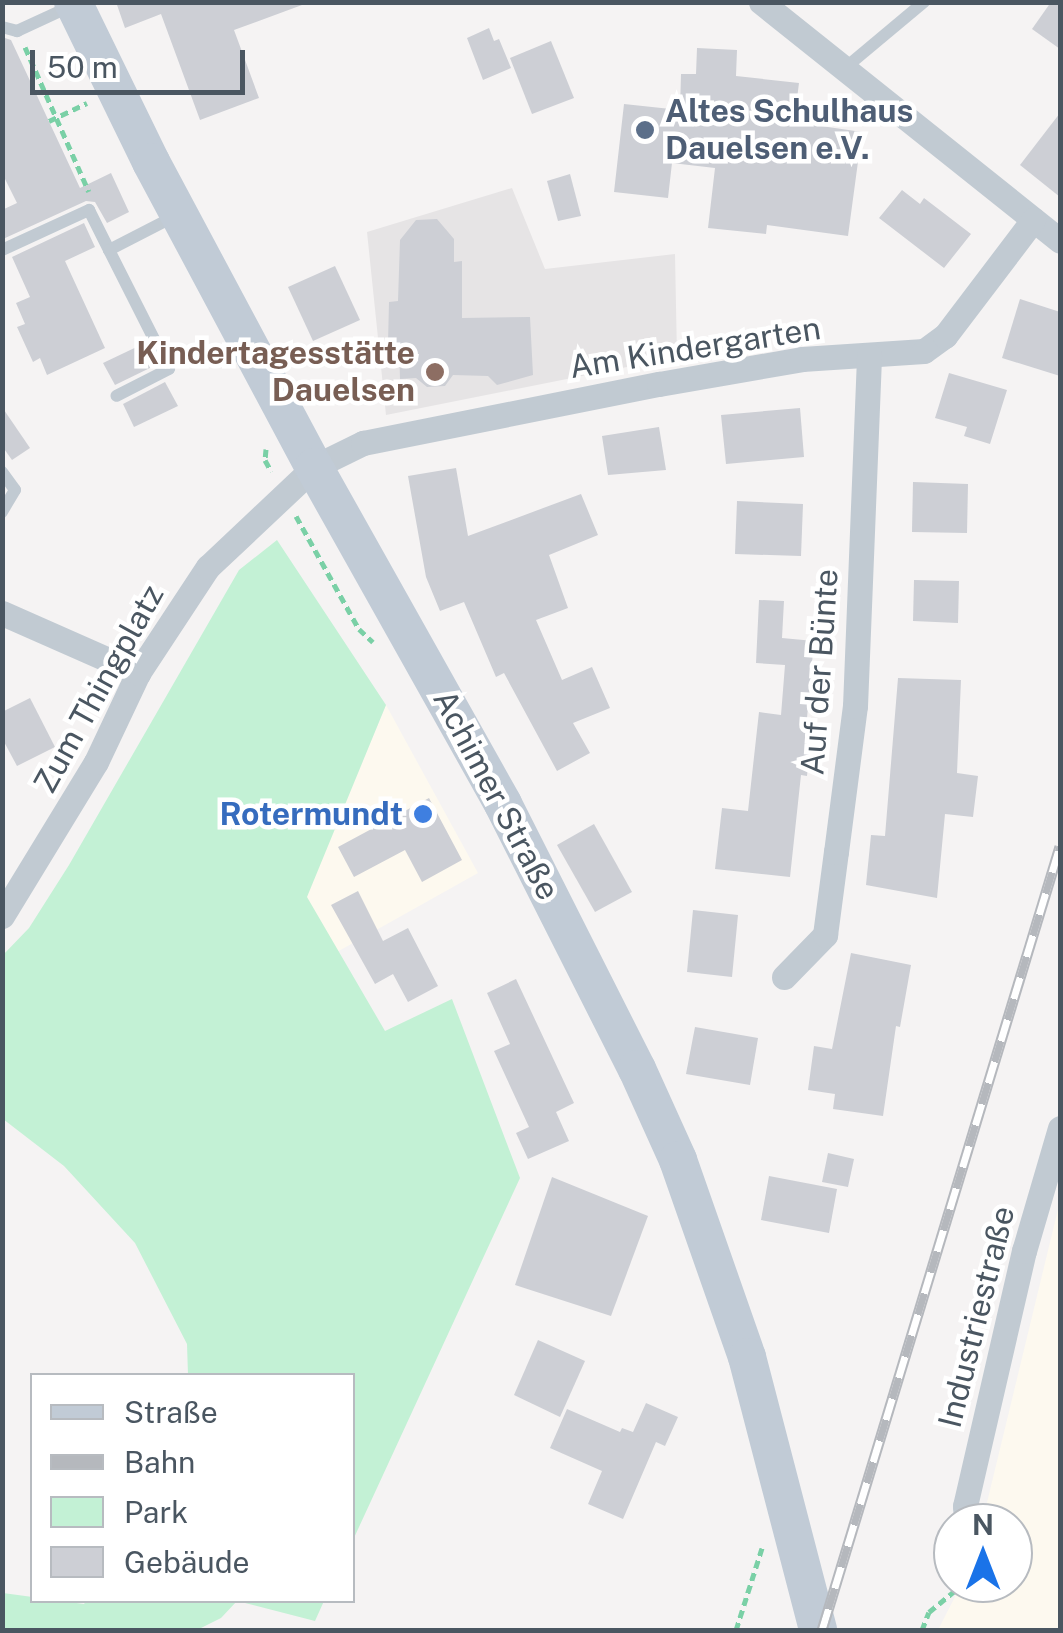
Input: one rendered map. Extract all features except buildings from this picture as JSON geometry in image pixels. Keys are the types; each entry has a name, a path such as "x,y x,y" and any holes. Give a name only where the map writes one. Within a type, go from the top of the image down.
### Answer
{"main road":[{"name":"Achimer Straße","path":"74,3 314,467 504,804 597,984 678,1160 747,1356 818,1630"}],"street":[{"path":"761,2 1060,240"},
{"name":"Am Kindergarten","path":"314,467 363,443 677,380 802,359 924,352 945,336 1033,220"},
{"name":"Auf der Bünte","path":"784,977 825,935 855,706 868,355"},
{"name":"Zum Thingplatz","path":"2,916 96,762 138,673 208,566 314,467"},
{"path":"2,613 138,673"},
{"name":"Industriestraße","path":"967,1503 1024,1251 1060,1128"}],"lane":[{"path":"845,68 924,2"},
{"path":"2,27 17,31 74,3"},
{"path":"2,250 89,210 169,369 116,396"},
{"path":"109,250 180,214"},
{"path":"2,472 15,490 2,512"}],"path":[{"path":"17,31 92,199 89,210"},
{"path":"49,120 92,101"},
{"path":"305,530 359,628 374,642"},
{"path":"736,1630 764,1540"},
{"path":"922,1630 929,1612 940,1603"}],"shaded area":[{"path":"512,188 545,269 675,254 677,357 386,415 367,232"},
{"path":"386,705 478,873 337,952 306,897"},
{"path":"1060,1201 1060,1630 938,1630 952,1603 1033,1603 1033,1503 987,1503"}],"green space":[{"path":"277,540 386,705 307,897 385,1031 452,999 520,1178 355,1536 355,1373 188,1373 187,1344 135,1243 64,1166 3,1119 3,955 29,928 69,865 239,570"},
{"path":"3,1593 30,1597 30,1603 235,1603 221,1618 197,1630 3,1630"},
{"path":"245,1603 323,1603 315,1621"}],"railway":[{"path":"822,1630 1060,846"}],"place":[{"name":"Altes Schulhaus Dauelsen e.V.","path":"645,130"},
{"name":"Kindertagesstätte Dauelsen","path":"435,372"},
{"name":"Rotermundt","path":"423,814"}]}
